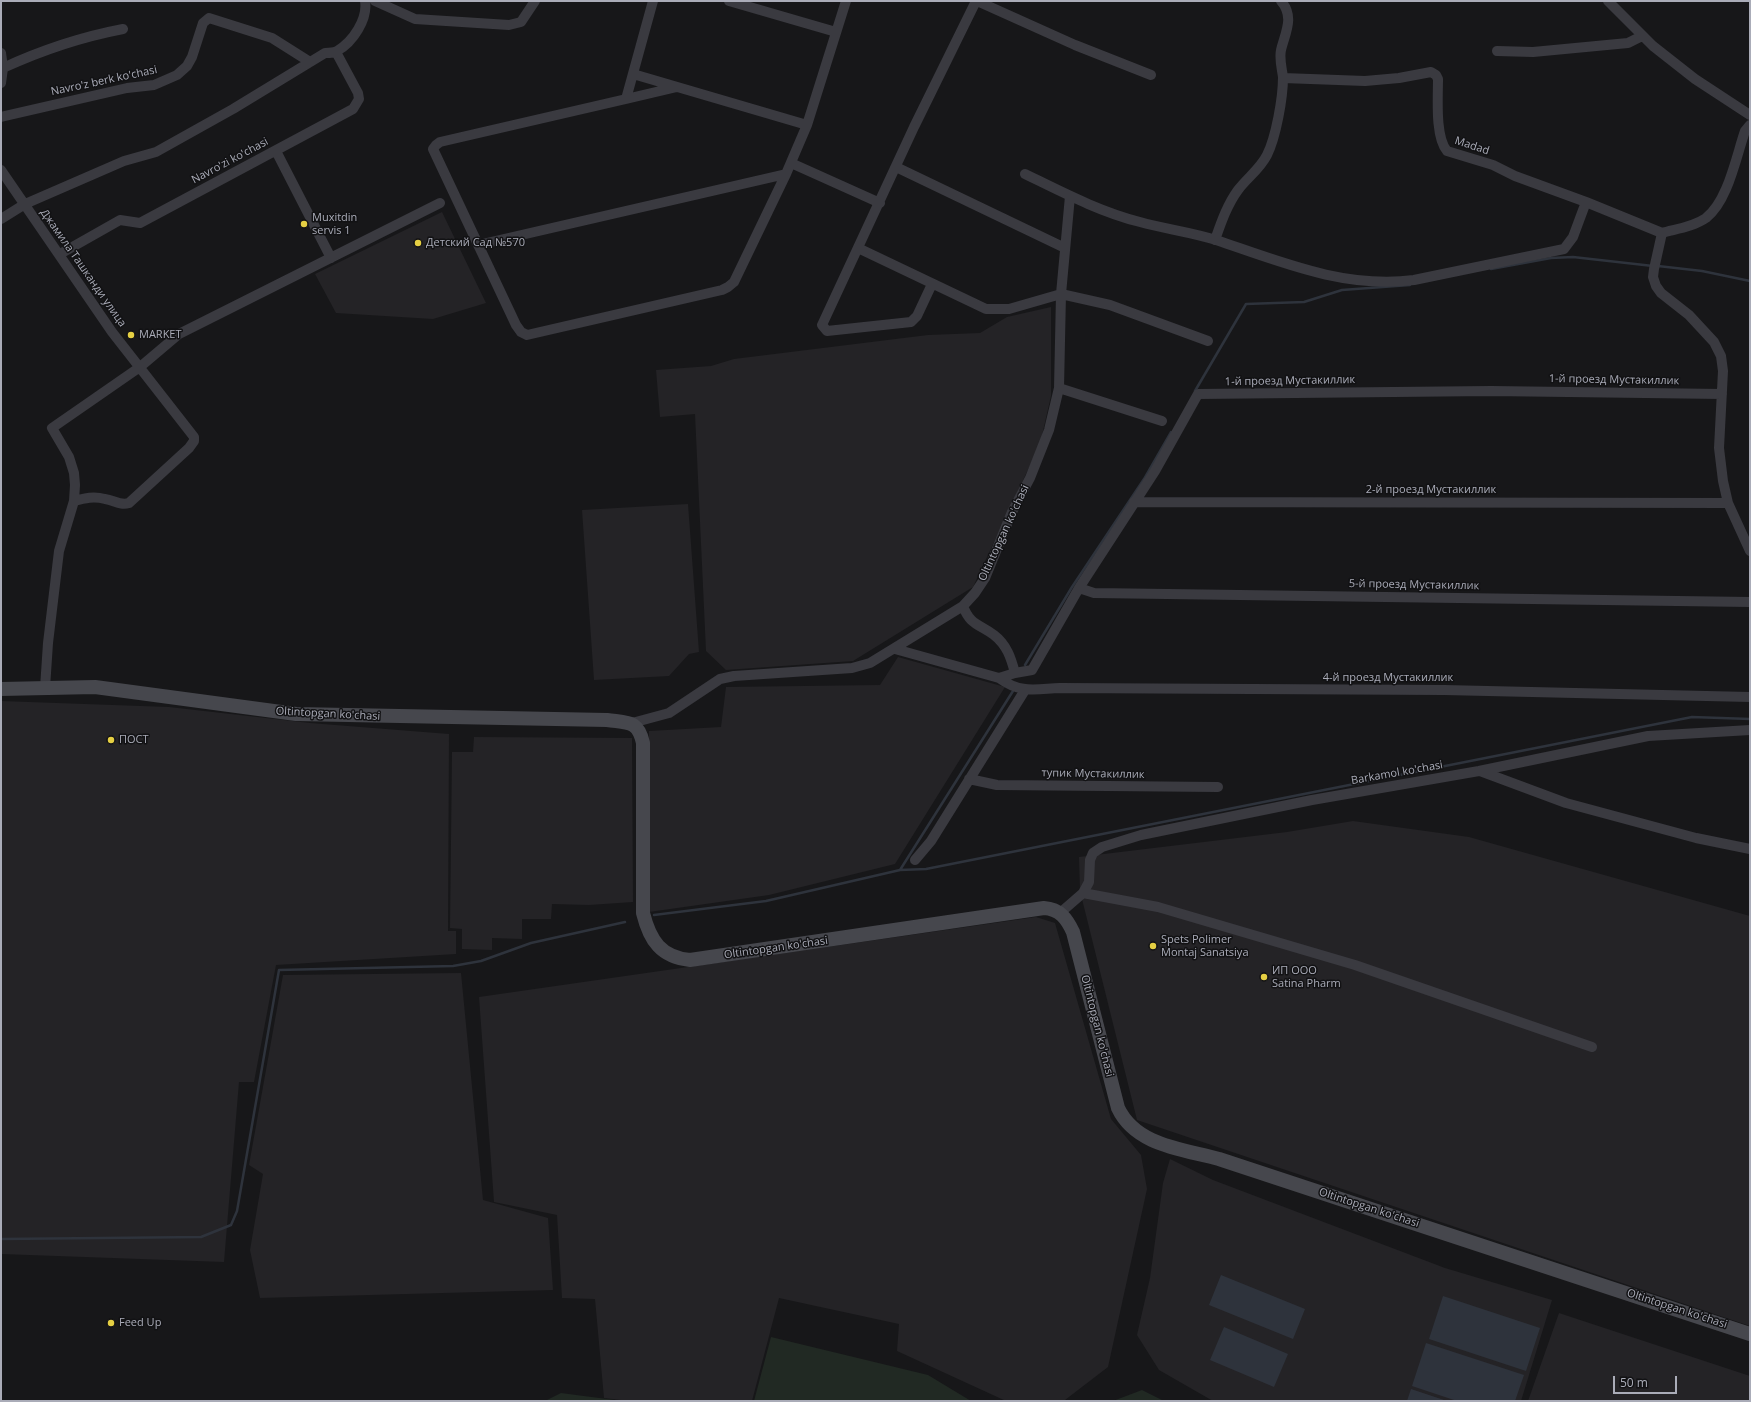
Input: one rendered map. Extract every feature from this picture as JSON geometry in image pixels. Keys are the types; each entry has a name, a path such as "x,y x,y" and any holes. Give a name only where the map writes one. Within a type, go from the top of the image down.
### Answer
{"street":[{"path":"24,204 124,161 156,152 233,110 325,53 336,52 349,41 360,26 366,9 365,1"},
{"path":"374,1 415,19 509,25 521,22 535,1"},
{"path":"626,99 653,1"},
{"path":"729,1 836,32"},
{"path":"679,87 440,142 433,149 434,154 516,325 521,332 527,335 532,335 728,287 734,282 786,174 807,125 846,1"},
{"path":"932,284 917,316 911,322 827,331 822,325 976,1 1075,45 1151,75"},
{"path":"1215,240 1221,223 1238,190 1259,167 1266,155 1275,131 1283,78 1281,51 1289,21 1288,14 1282,1"},
{"path":"1608,1 1642,36 1695,79 1750,116"},
{"name":"Navro'z berk ko'chasi","path":"1,117 126,88 154,85 177,75 187,66 192,57 203,23 208,18 272,38 310,62"},
{"path":"3,68 32,55 88,36 124,29"},
{"path":"1497,51 1533,52 1628,43 1642,36"},
{"name":"Navro'zi ko'chasi","path":"60,254 120,220 140,223 353,110 357,106 359,99 358,93 336,52"},
{"path":"1,53 3,68 1,83"},
{"name":"Madad","path":"1283,78 1365,81 1399,78 1430,72 1436,75 1438,79 1441,140 1443,147 1447,151 1493,165 1515,176 1586,202 1662,233"},
{"path":"633,74 807,125"},
{"path":"1750,125 1745,131 1724,197 1716,209 1705,218 1691,225 1662,233 1653,277 1656,286 1661,293 1689,315 1714,342 1721,356 1723,372 1719,448 1723,481 1728,503 1750,550"},
{"path":"276,151 331,258"},
{"path":"791,163 880,203"},
{"path":"896,167 1064,248"},
{"name":"Джамила Ташканди улица","path":"1,170 112,332 191,432 194,441 189,448 129,503 125,504 106,499 89,497 74,501"},
{"path":"478,245 786,174"},
{"path":"1025,174 1070,196 1139,222 1215,240 1264,257 1324,275 1365,282 1414,280 1564,249 1574,237 1586,202"},
{"name":"Oltintopgan ko'chasi","path":"1,689 95,687 296,714 607,720 632,723 669,713 720,680 734,676 852,668 870,663 963,606 975,593 985,578 1012,512 1030,478 1049,430 1059,388 1061,294 1064,248 1070,196"},
{"name":"Джамила Ташканди улица","path":"1,219 24,204"},
{"path":"45,688 48,642 59,551 74,501 74,473 69,457 52,428 140,367 179,334 440,204"},
{"path":"858,248 981,307 996,310 1009,309 1061,294 1110,305 1208,341"},
{"path":"1059,388 1162,421"},
{"name":"1-й проезд Мустакиллик","path":"1032,670 1079,588 1155,471 1198,394 1483,391 1722,394"},
{"name":"2-й проезд Мустакиллик","path":"1134,502 1728,503"},
{"name":"5-й проезд Мустакиллик","path":"1079,588 1094,593 1750,602"},
{"path":"963,606 970,621 1002,642 1009,653 1015,673"},
{"path":"895,649 999,678 1011,687 1030,689"},
{"path":"915,860 931,841 969,779 1030,689 1032,670 999,678"},
{"name":"4-й проезд Мустакиллик","path":"1030,689 1436,690 1750,697"},
{"name":"Oltintopgan ko'chasi","path":"632,723 639,729 642,743 643,913 653,940 664,953 678,959 690,960 1044,908 1051,909 1060,913 1068,921 1073,932 1118,1108 1125,1121 1141,1135 1156,1142 1219,1159 1750,1334"},
{"name":"Barkamol ko'chasi","path":"1083,893 1089,882 1090,860 1093,853 1102,846 1141,835 1312,800 1479,771 1648,736 1750,730"},
{"path":"1479,771 1566,803 1696,838 1750,849"},
{"name":"тупик Мустакиллик","path":"969,779 997,785 1218,787"},
{"path":"1060,913 1083,893 1158,907 1355,965 1592,1048"}],"shaded area":[{"name":"Детский Сад №570","path":"442,212 486,303 433,319 336,313 315,274"},
{"path":"1051,307 1051,396 1040,444 973,587 853,661 726,670 706,651 695,414 660,417 656,370 711,366 734,359 928,335 980,333 1007,317"},
{"path":"688,504 699,652 689,654 669,676 594,680 582,510"},
{"path":"898,657 1005,687 895,864 769,895 649,912 649,731 721,727 726,687 880,685"},
{"path":"1,701 169,707 310,723 449,734 448,931 456,931 456,954 276,965 254,1082 239,1082 224,1262 1,1254"},
{"path":"474,737 632,738 633,902 589,905 552,904 551,919 522,919 522,939 492,938 492,950 462,949 462,929 450,928 452,752 473,752"},
{"path":"1353,821 1469,837 1750,916 1750,1326 1137,1120 1080,891 1079,857 1287,832"},
{"path":"1036,917 1055,923 1111,1119 1141,1155 1147,1189 1108,1367 1065,1400 1006,1401 897,1351 899,1324 779,1298 752,1401 629,1401 604,1398 595,1299 562,1298 557,1215 494,1202 479,997"},
{"path":"461,973 483,1200 548,1218 553,1290 260,1298 250,1250 263,1174 249,1165 283,975"},
{"path":"1170,1159 1213,1180 1445,1268 1552,1300 1521,1401 1213,1401 1159,1370 1137,1335 1150,1278 1163,1183"},
{"path":"1221,1275 1305,1309 1293,1339 1209,1305"},
{"path":"1443,1296 1540,1328 1526,1371 1429,1339"},
{"path":"1559,1313 1750,1376 1750,1401 1528,1401"},
{"path":"1224,1327 1288,1354 1274,1387 1210,1360"},
{"path":"771,1337 928,1375 971,1401 754,1401"},
{"path":"1426,1343 1524,1375 1515,1401 1457,1401 1412,1386"},
{"path":"1411,1389 1447,1401 1407,1401"},
{"path":"1142,1390 1164,1401 1113,1401"},
{"path":"561,1393 622,1401 545,1401"}],"waterway":[{"path":"1491,269 1551,258 1573,257 1653,266"},
{"path":"1658,266 1702,271 1750,281"},
{"path":"1195,391 1246,304 1304,302 1342,290 1410,285"},
{"path":"1025,665 1072,587 1144,479 1171,432"},
{"path":"900,870 1013,691"},
{"path":"654,915 766,901 900,870 926,869 1692,717 1750,719"},
{"path":"1,1239 201,1237 231,1225 237,1211 279,970 453,966 481,961 531,943 625,922"}],"place":[{"name":"Muxitdin servis 1","path":"304,224"},
{"name":"Детский Сад №570","path":"418,243"},
{"name":"MARKET","path":"131,335"},
{"name":"ПОСТ","path":"111,740"},
{"name":"Spets Polimer Montaj Sanatsiya","path":"1153,946"},
{"name":"ИП ООО Satina Pharm","path":"1264,977"},
{"name":"Feed Up","path":"111,1323"}]}
